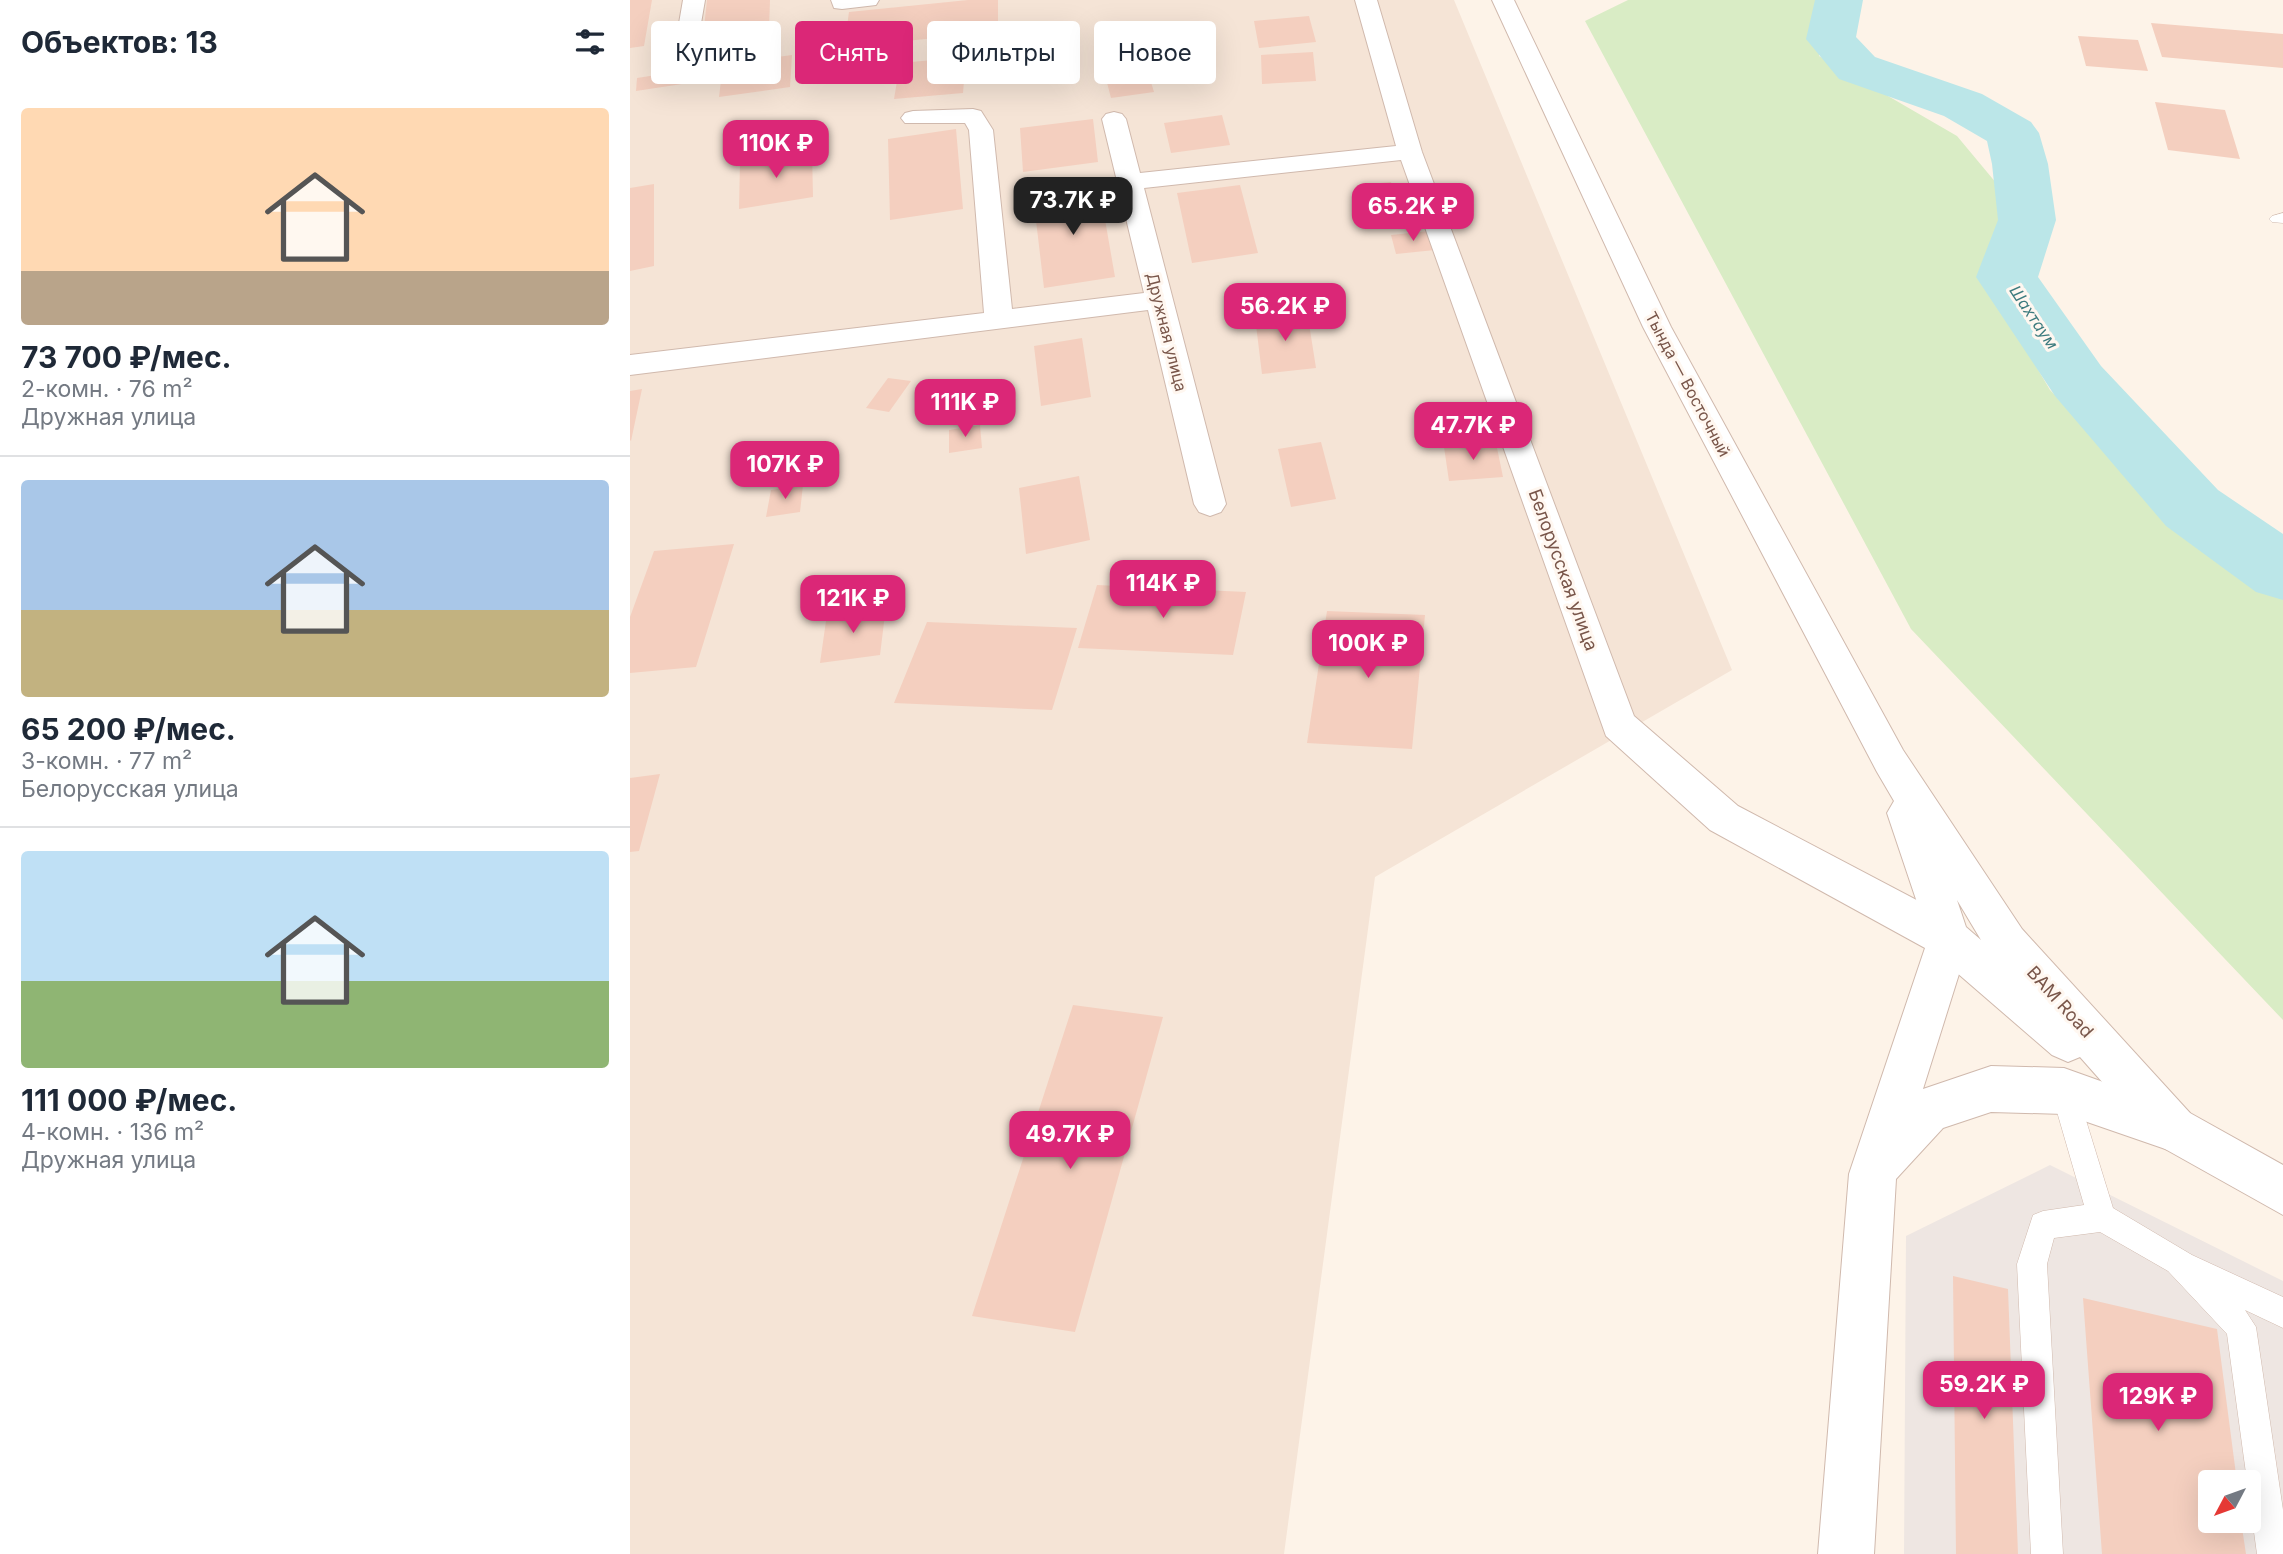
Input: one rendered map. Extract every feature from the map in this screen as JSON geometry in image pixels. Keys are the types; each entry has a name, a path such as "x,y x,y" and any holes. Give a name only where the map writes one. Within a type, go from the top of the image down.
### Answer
{"street":[{"path":"689,21 694,0"},
{"path":"842,1 868,0"},
{"name":"Белорусская улица","path":"1366,0 1410,152 1619,725 1724,818 1949,939 2174,1129"},
{"name":"Тында — Восточный","path":"1503,0 1657,327 1889,761"},
{"path":"913,118 973,116 981,130 999,320"},
{"name":"Дружная улица","path":"1114,119 1210,504"},
{"path":"1130,182 1410,152"},
{"path":"630,365 1159,300"},
{"path":"1846,1554 1873,1174 1949,939 1889,761"},
{"name":"BAM Road","path":"1889,761 2007,943 2174,1129 2283,1191"},
{"path":"1873,1174 1928,1110 1992,1089 2064,1091 2174,1129"}],"lane":[{"path":"2064,1091 2102,1217"},
{"path":"2047,1554 2032,1264 2043,1225 2102,1217 2178,1261 2283,1312"},
{"path":"2178,1261 2241,1327 2273,1554"}],"shaded area":[{"path":"630,0 1454,0 1732,670 1375,877 1284,1554 630,1554"},
{"path":"2050,1165 2283,1281 2283,1554 1904,1554 1906,1236"}],"green space":[{"path":"1628,0 1828,0 1821,12 1819,56 1957,136 1997,184 2010,225 1985,264 2004,312 2050,390 2145,487 2239,570 2283,595 2283,1020 1911,629 1585,21"}],"building":[{"path":"630,0 652,0 644,46 630,48"},
{"path":"707,0 770,0 769,21 705,21"},
{"path":"968,0 998,0 998,21 927,21 927,39 913,40 913,21 848,21 849,12"},
{"path":"1309,16 1316,42 1259,48 1254,21"},
{"path":"2151,23 2283,34 2283,68 2162,57"},
{"path":"2078,36 2138,40 2148,71 2086,66"},
{"path":"1313,52 1316,81 1262,84 1261,55"},
{"path":"792,55 790,87 719,97 721,84 781,84 781,56"},
{"path":"927,61 927,84 964,84 963,93 894,99 896,84 913,84 913,62"},
{"path":"651,76 651,84 682,84 636,91 637,78"},
{"path":"1107,84 1152,84 1154,92 1111,98"},
{"path":"2155,102 2225,110 2240,159 2168,150"},
{"path":"1222,115 1230,145 1171,153 1164,123"},
{"path":"1093,119 1098,162 1023,172 1020,128"},
{"path":"956,129 963,209 890,220 888,139"},
{"path":"812,151 813,197 739,209 740,163"},
{"path":"1391,182 1395,198 1363,201 1359,185"},
{"path":"654,184 654,266 630,271 630,188"},
{"path":"1099,185 1115,277 1044,288 1033,195"},
{"path":"1240,185 1258,253 1192,263 1177,193"},
{"path":"1429,231 1435,250 1396,254 1391,235"},
{"path":"1307,311 1316,368 1262,374 1255,317"},
{"path":"1082,338 1091,397 1041,406 1034,346"},
{"path":"888,378 911,381 889,412 866,408"},
{"path":"642,389 631,441 630,391"},
{"path":"980,425 982,448 949,453 949,430"},
{"path":"1321,442 1336,499 1291,507 1278,449"},
{"path":"1496,443 1503,477 1449,481 1444,447"},
{"path":"1079,476 1090,540 1026,554 1019,488"},
{"path":"803,485 800,512 766,517 771,490"},
{"path":"734,544 696,667 630,673 630,617 654,551"},
{"path":"1097,585 1246,592 1233,655 1078,648"},
{"path":"886,606 880,655 820,663 827,614"},
{"path":"1327,611 1425,615 1412,749 1307,743"},
{"path":"927,622 1077,628 1052,710 894,703"},
{"path":"660,774 639,851 630,852 630,778"},
{"path":"1073,1005 1163,1017 1075,1332 972,1316"},
{"path":"1953,1276 2008,1289 2018,1554 1956,1554"},
{"path":"2083,1298 2217,1329 2235,1470 2198,1470 2198,1533 2243,1533 2246,1554 2102,1554"}],"waterway":[{"name":"Шахтаум","path":"1839,0 1831,39 1857,68 1963,105 2012,133 2020,164 2027,220 2007,277 2078,381 2192,508 2283,572"}]}
